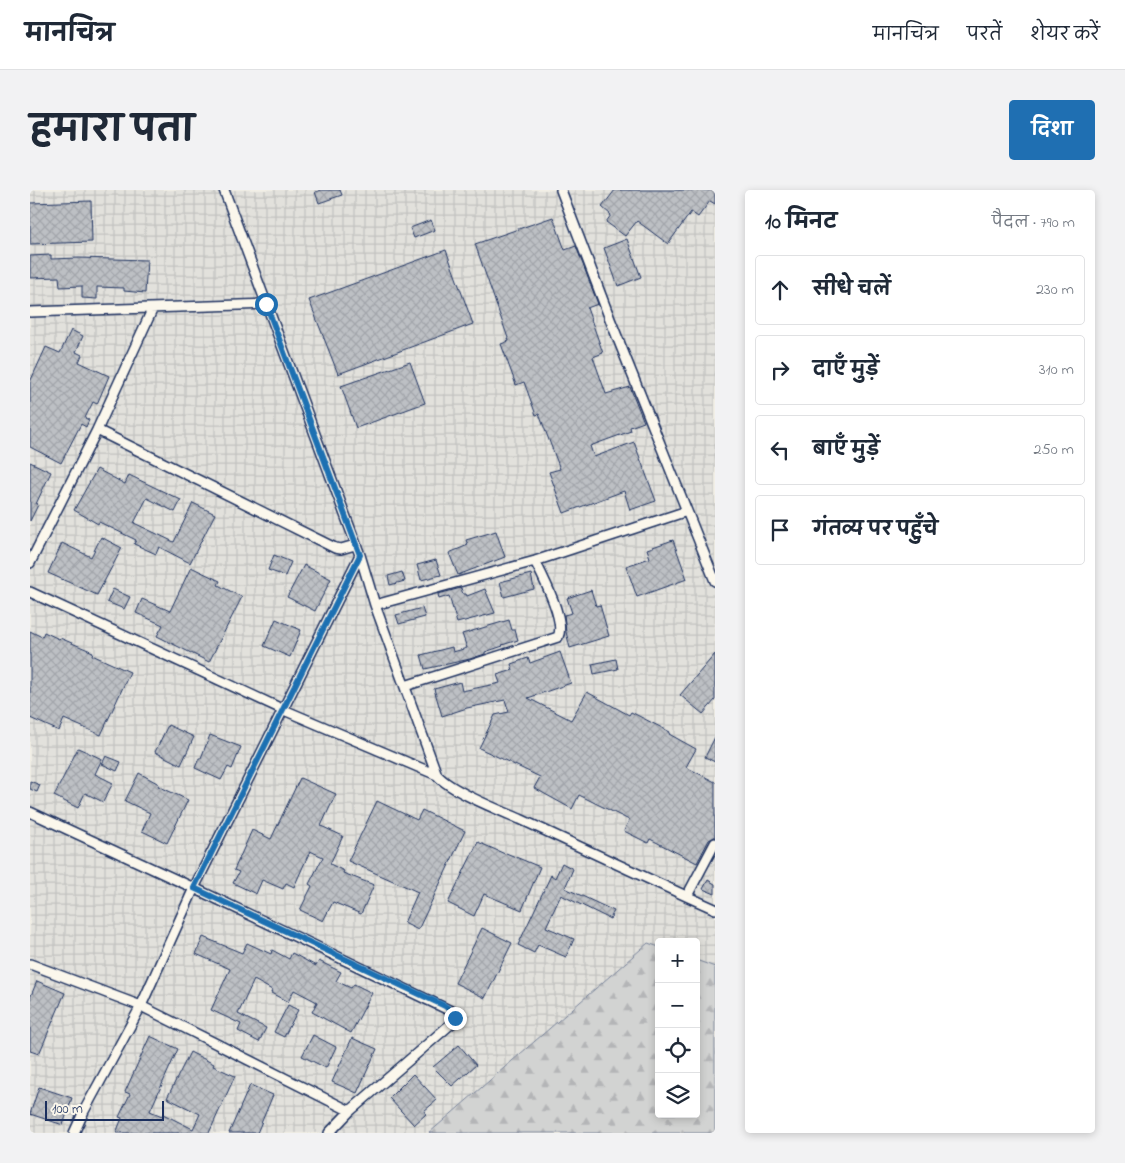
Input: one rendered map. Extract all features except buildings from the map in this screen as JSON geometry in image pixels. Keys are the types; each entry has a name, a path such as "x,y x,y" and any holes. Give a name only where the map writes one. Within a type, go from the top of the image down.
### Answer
{"lane":[{"path":"224,190 360,555 375,606 437,775 442,781 470,796 715,909"},
{"path":"561,190 715,581"},
{"path":"30,312 266,304"},
{"path":"30,563 97,430 153,308"},
{"path":"97,430 335,548 341,549 355,545"},
{"path":"375,606 536,561 687,511"},
{"path":"74,1133 141,1006 194,888 360,555"},
{"path":"405,686 558,637 560,628 555,608 536,561"},
{"path":"30,592 284,710 437,775"},
{"path":"30,812 453,1012 455,1018 452,1023 350,1111 329,1133"},
{"path":"687,896 715,843"},
{"path":"30,964 141,1006 350,1111"}],"shaded area":[{"path":"30,190 715,190 715,967 700,961 700,938 655,938 655,946 648,943 429,1133 30,1133"}],"green space":[{"path":"648,943 655,946 655,1118 700,1118 700,961 715,967 715,1133 429,1133"}],"route":[{"path":"266,304 360,555 194,888 445,1006 453,1012 455,1018"}]}
